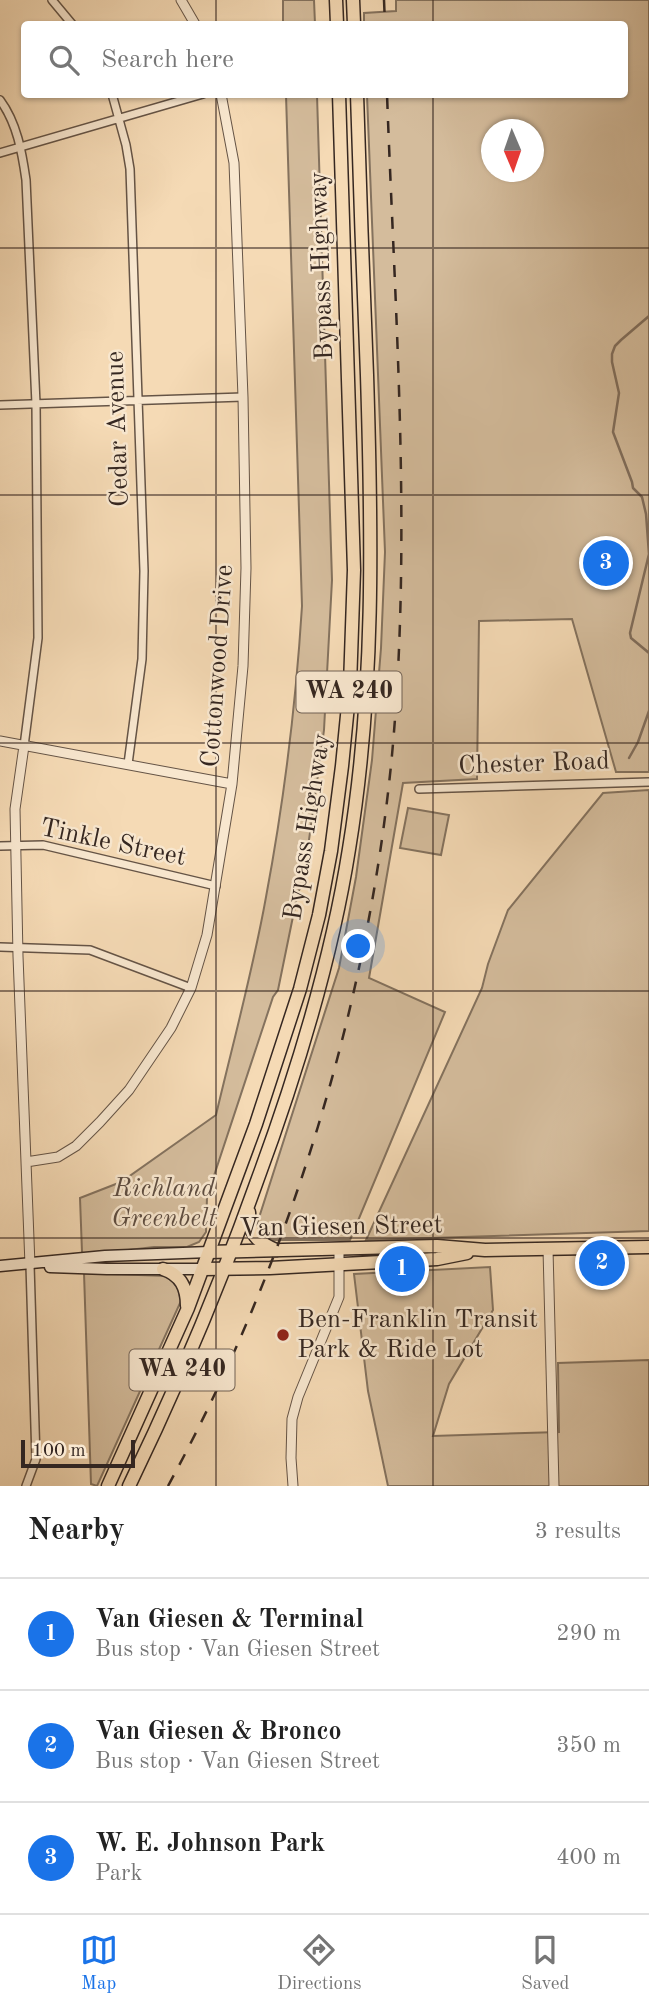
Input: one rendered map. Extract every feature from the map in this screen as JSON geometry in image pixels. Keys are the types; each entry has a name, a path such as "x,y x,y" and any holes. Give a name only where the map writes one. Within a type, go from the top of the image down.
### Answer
{"main road":[{"path":"336,0 337,21"},
{"path":"354,0 354,21"},
{"name":"Bypass Highway","path":"108,1486 203,1269 274,1072 300,989 326,883 342,766 351,661 354,540 339,98"},
{"name":"Bypass Highway","path":"129,1486 180,1376 231,1252 292,1083 324,970 350,846 369,664 372,552 357,98"},
{"path":"249,1203 249,1226 253,1235 259,1242 276,1250"},
{"name":"Van Giesen Street","path":"0,1266 105,1256 276,1250 649,1247"},
{"name":"Van Giesen Street","path":"30,1265 99,1269 203,1269 437,1259 485,1250"},
{"path":"163,1269 171,1272 181,1282 186,1290 188,1308"}],"street":[{"path":"52,0 70,21"},
{"path":"181,0 193,21"},
{"name":"Cedar Avenue","path":"112,98 130,169 144,571 142,659 128,764"},
{"path":"0,153 190,98"},
{"name":"Cottonwood Drive","path":"26,1162 58,1157 76,1146 145,1068 171,1028 191,988 207,935 232,784 245,630 243,397 234,163 222,98"},
{"path":"0,100 11,115 26,180 36,404 38,638 15,803 36,1459 26,1486"},
{"path":"0,405 243,397"},
{"path":"0,741 232,784"},
{"name":"Chester Road","path":"419,789 649,782"},
{"name":"Tinkle Street","path":"0,846 43,845 216,886"},
{"path":"0,947 90,950 191,988"},
{"path":"293,1486 292,1419 298,1397 339,1297 339,1249"},
{"path":"548,1249 554,1486"}],"green space":[{"path":"283,0 314,0 315,21 283,21"},
{"path":"396,0 649,0 649,772 616,772 572,619 479,621 477,779 403,783 369,978 445,1012 350,1240 272,1240 263,1237 257,1224 339,968 356,877 372,760 385,552 367,98 628,98 628,21 364,21 364,13 396,11"},
{"name":"Richland Greenbelt","path":"286,98 317,98 332,580 324,730 303,884 298,892 278,990 273,997 207,1197 206,1232 199,1242 187,1247 154,1247 85,1255 82,1252 80,1198 121,1182 216,1115 255,952 272,861 288,752 302,606"},
{"path":"649,790 649,1231 366,1240 482,988 508,910 603,793"},
{"path":"408,808 449,815 441,855 400,848"},
{"path":"490,1267 493,1310 449,1384 433,1436 559,1432 558,1363 649,1360 649,1486 388,1486 368,1391 354,1274"},
{"path":"84,1273 166,1276 177,1285 181,1301 97,1486 91,1484"}],"waterway":[{"path":"649,316 615,346 612,354 619,393 613,432 633,488 642,497 649,554 630,633 631,638 649,653"},
{"path":"629,758 649,711"}],"railway":[{"path":"384,0 385,21"},
{"path":"168,1486 251,1314 286,1224 316,1132 342,1038 364,944 380,850 392,755 401,591 400,425 387,98"}],"place":[{"name":"W. E. Johnson Park","path":"606,563"},
{"name":"Van Giesen & Bronco","path":"602,1263"},
{"name":"Van Giesen & Terminal","path":"402,1269"},
{"name":"Ben-Franklin Transit Park & Ride Lot","path":"283,1335"}]}
